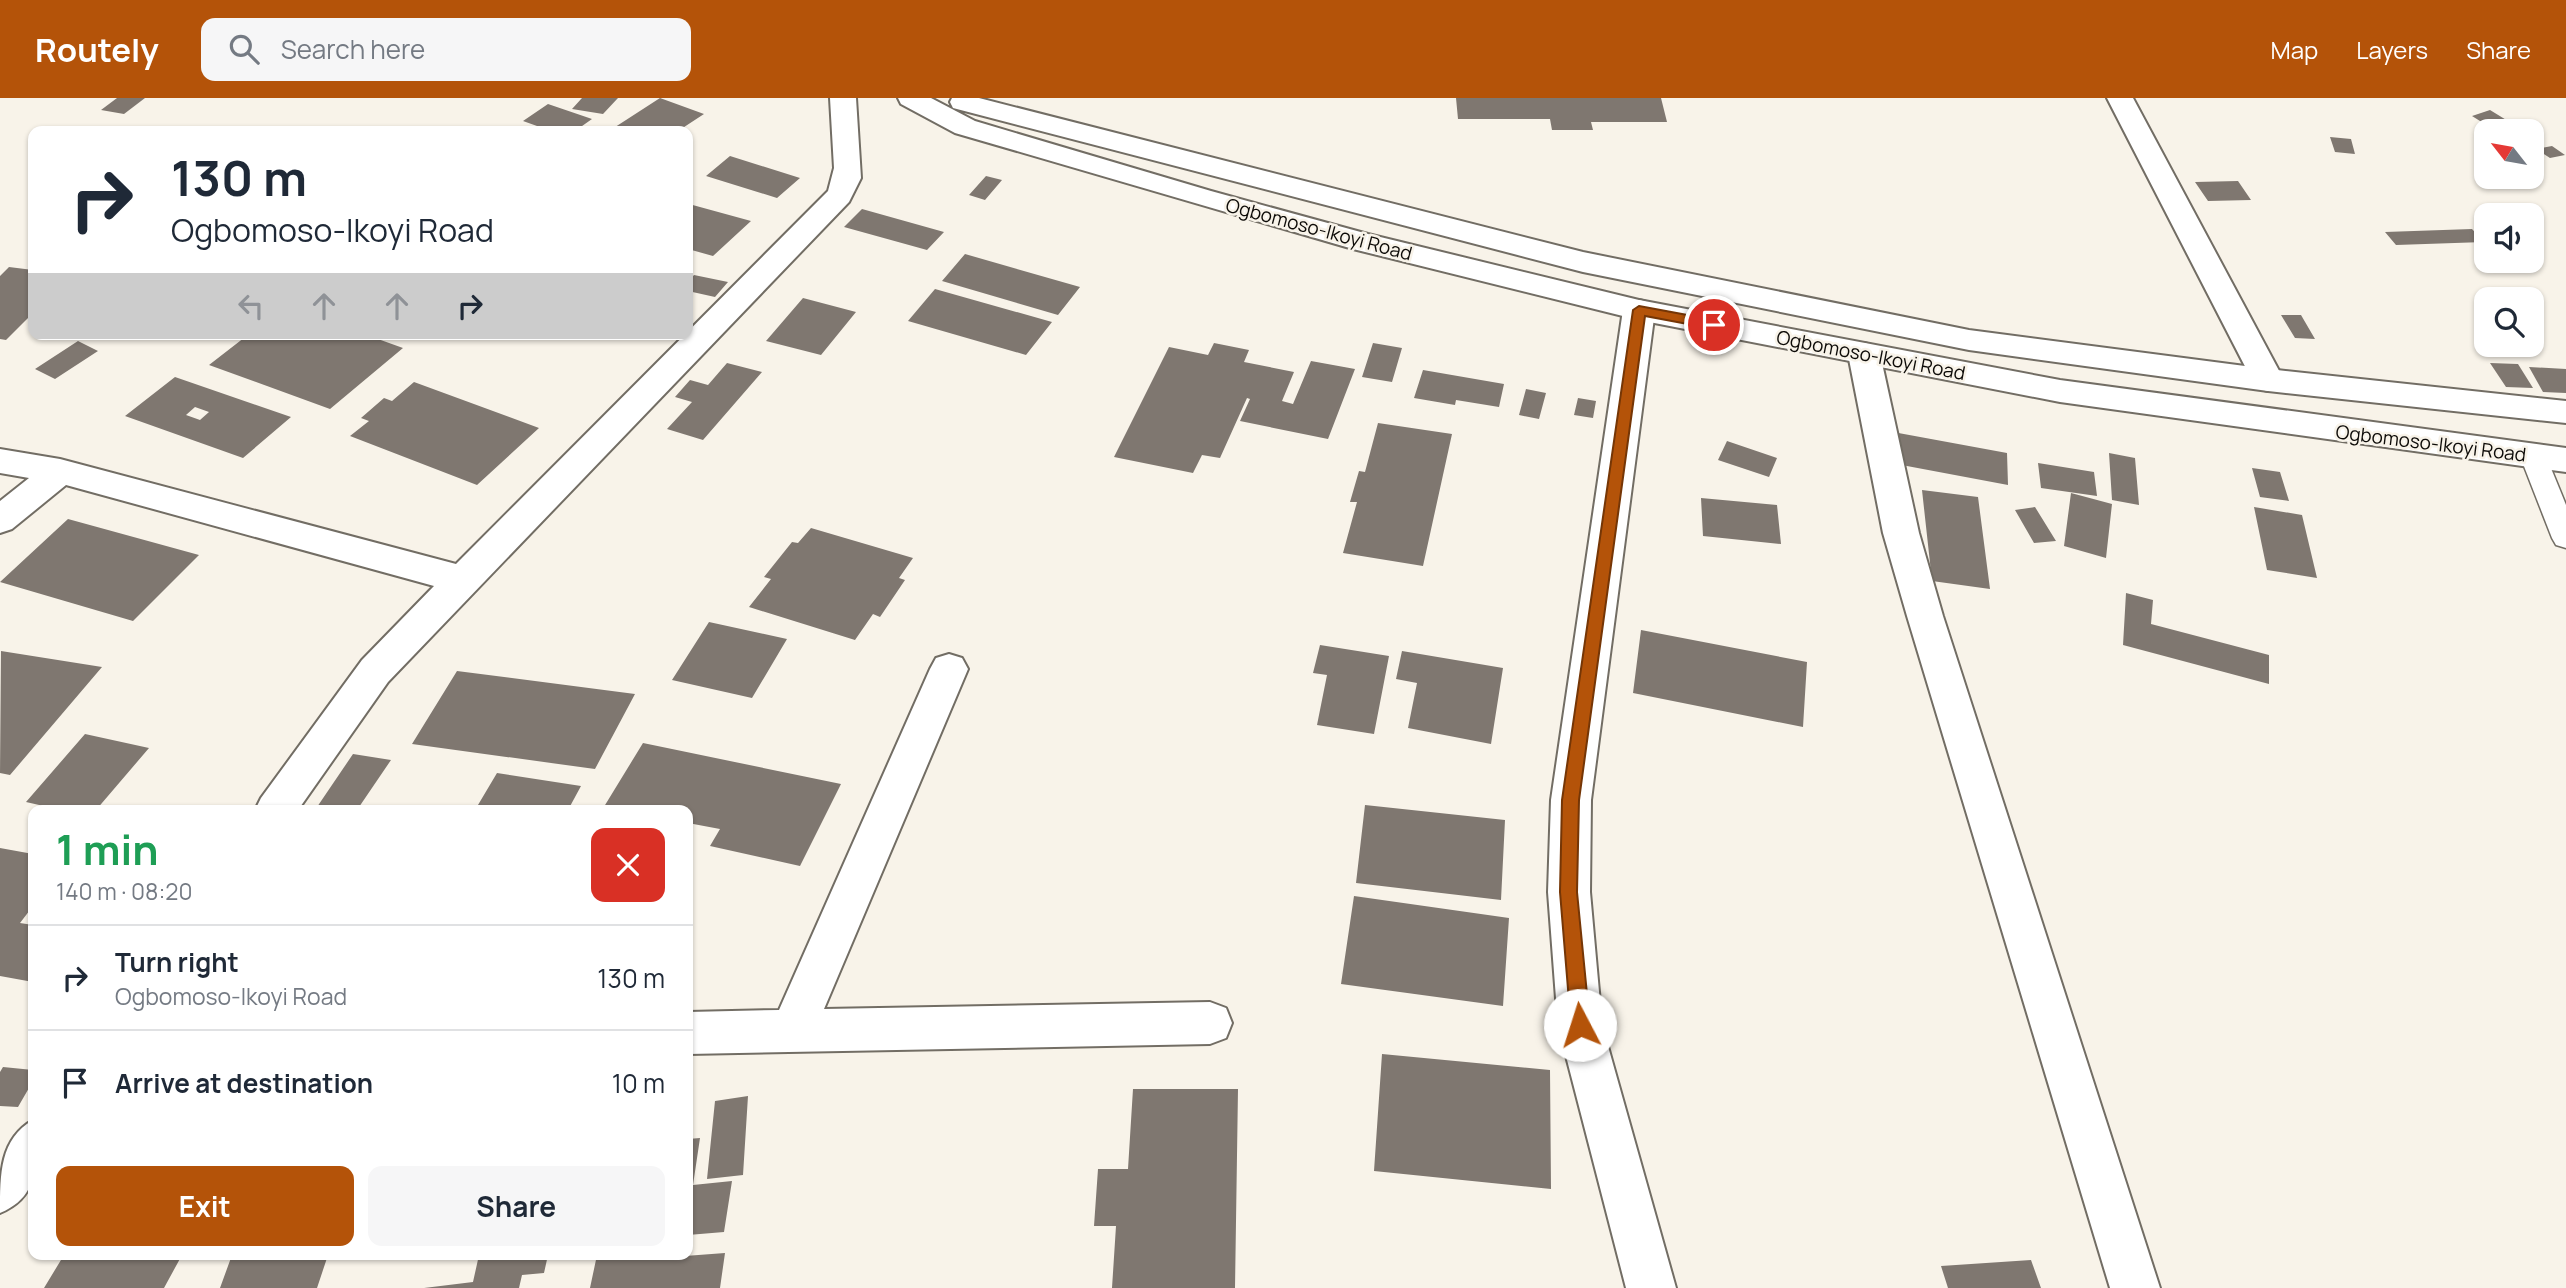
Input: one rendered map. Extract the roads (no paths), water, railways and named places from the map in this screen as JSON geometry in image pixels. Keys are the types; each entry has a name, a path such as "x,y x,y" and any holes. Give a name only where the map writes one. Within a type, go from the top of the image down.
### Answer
{"street":[{"path":"279,805 375,671 813,224 845,187 848,168 842,124 843,98"},
{"name":"Ogbomoso-Ikoyi Road","path":"911,98 965,127 1201,197 1363,242 1639,310 2060,391 2566,460"},
{"name":"Ogbomoso-Ikoyi Road","path":"940,98 985,102 1255,179 1583,262 1969,340 2268,380 2566,412"},
{"path":"2120,98 2268,380"},
{"path":"1639,310 1571,800 1569,892 1580,1025 1651,1288"},
{"path":"1864,354 1901,533 2134,1288"},
{"path":"0,461 60,471 463,580"},
{"path":"0,520 60,471"},
{"path":"793,1030 948,668"},
{"path":"693,1033 1210,1023"},
{"path":"0,1189 28,1151"}],"lane":[{"path":"2533,456 2566,538"}]}
